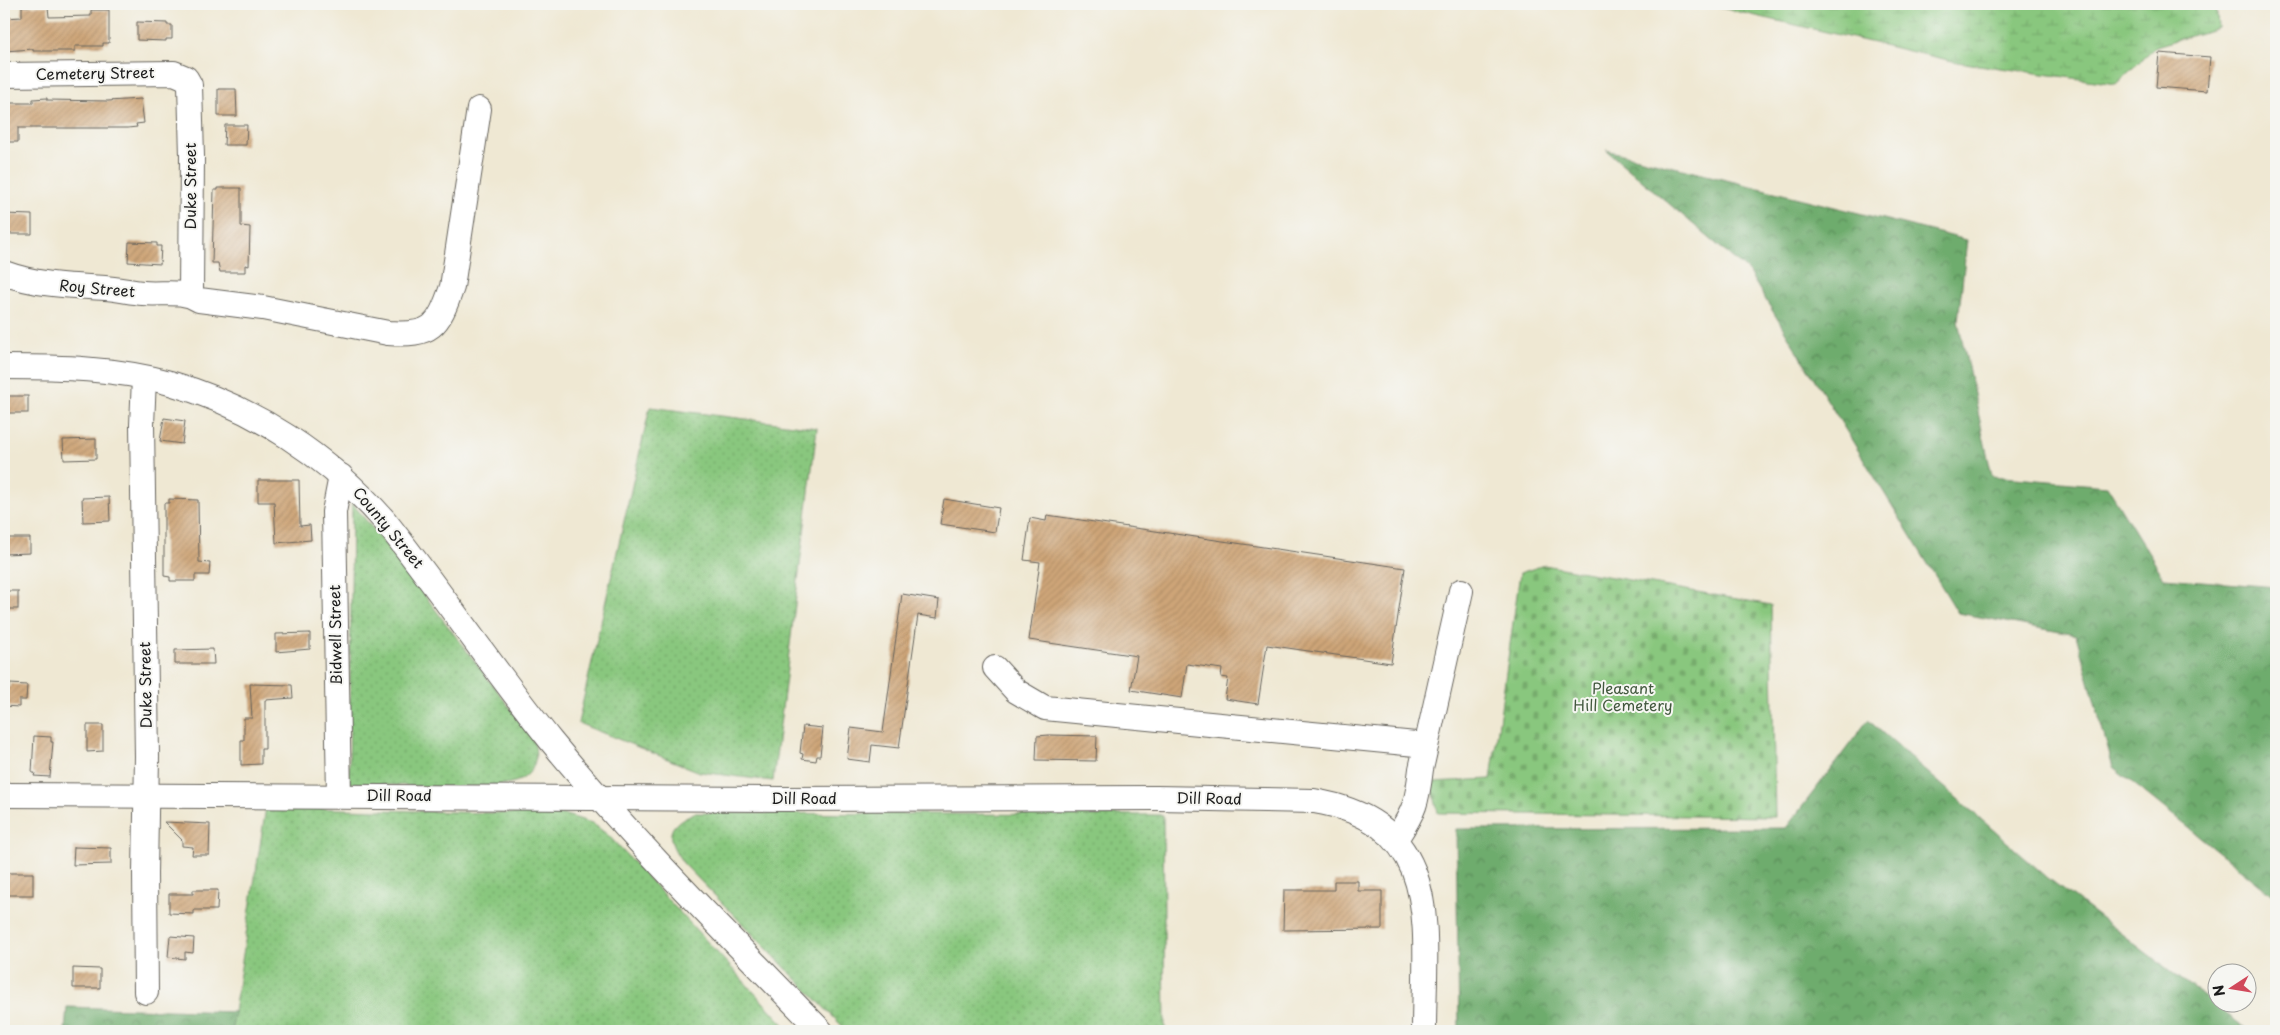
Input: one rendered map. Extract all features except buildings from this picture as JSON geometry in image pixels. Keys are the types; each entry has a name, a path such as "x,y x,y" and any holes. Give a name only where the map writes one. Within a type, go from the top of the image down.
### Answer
{"street":[{"name":"Cemetery Street","path":"4,75 174,73 186,78"},
{"name":"Duke Street","path":"186,78 190,85 192,156 191,294"},
{"name":"Roy Street","path":"4,273 55,285 107,288 143,293 175,292 191,294 204,301 263,308 388,333 407,334 425,330 436,324 444,310 452,287 479,109"},
{"name":"County Street","path":"4,367 89,370 169,383 202,394 267,424 297,442 341,476 362,494 385,520 551,740 600,797 821,1031"},
{"name":"Duke Street","path":"144,378 142,425 146,992"},
{"name":"Bidwell Street","path":"339,796 334,512 341,476"},
{"path":"1396,839 1413,814 1426,745 1461,591"},
{"path":"995,668 1016,691 1045,708 1426,745"},
{"name":"Dill Road","path":"4,795 600,797 781,800 1157,798 1314,801 1337,805 1359,813 1378,824 1396,839 1413,867 1421,890 1424,914 1424,1031"}],"green space":[{"path":"1704,4 2216,4 2218,28 2156,46 2116,84 1957,62"},
{"path":"1606,150 1967,240 1958,321 1992,476 2107,486 2164,578 2276,587 2276,898 2113,767 2076,635 1958,613 1748,271"},
{"path":"650,407 817,428 773,781 700,772 578,723"},
{"path":"352,503 533,738 536,750 535,761 531,771 522,779 490,786 466,787 349,783"},
{"name":"Pleasant Hill Cemetery","path":"1544,565 1771,605 1775,817 1438,813 1431,782 1491,779 1520,573"},
{"path":"1868,720 2048,878 2208,1000 2208,1012 2224,1012 2249,1031 1459,1031 1456,829 1786,828"},
{"path":"266,807 566,815 592,823 608,835 790,1031 231,1031"},
{"path":"694,813 1163,815 1165,1031 847,1031 683,863 673,846 671,834 677,823"},
{"path":"67,1007 235,1012 231,1031 65,1031"}]}
